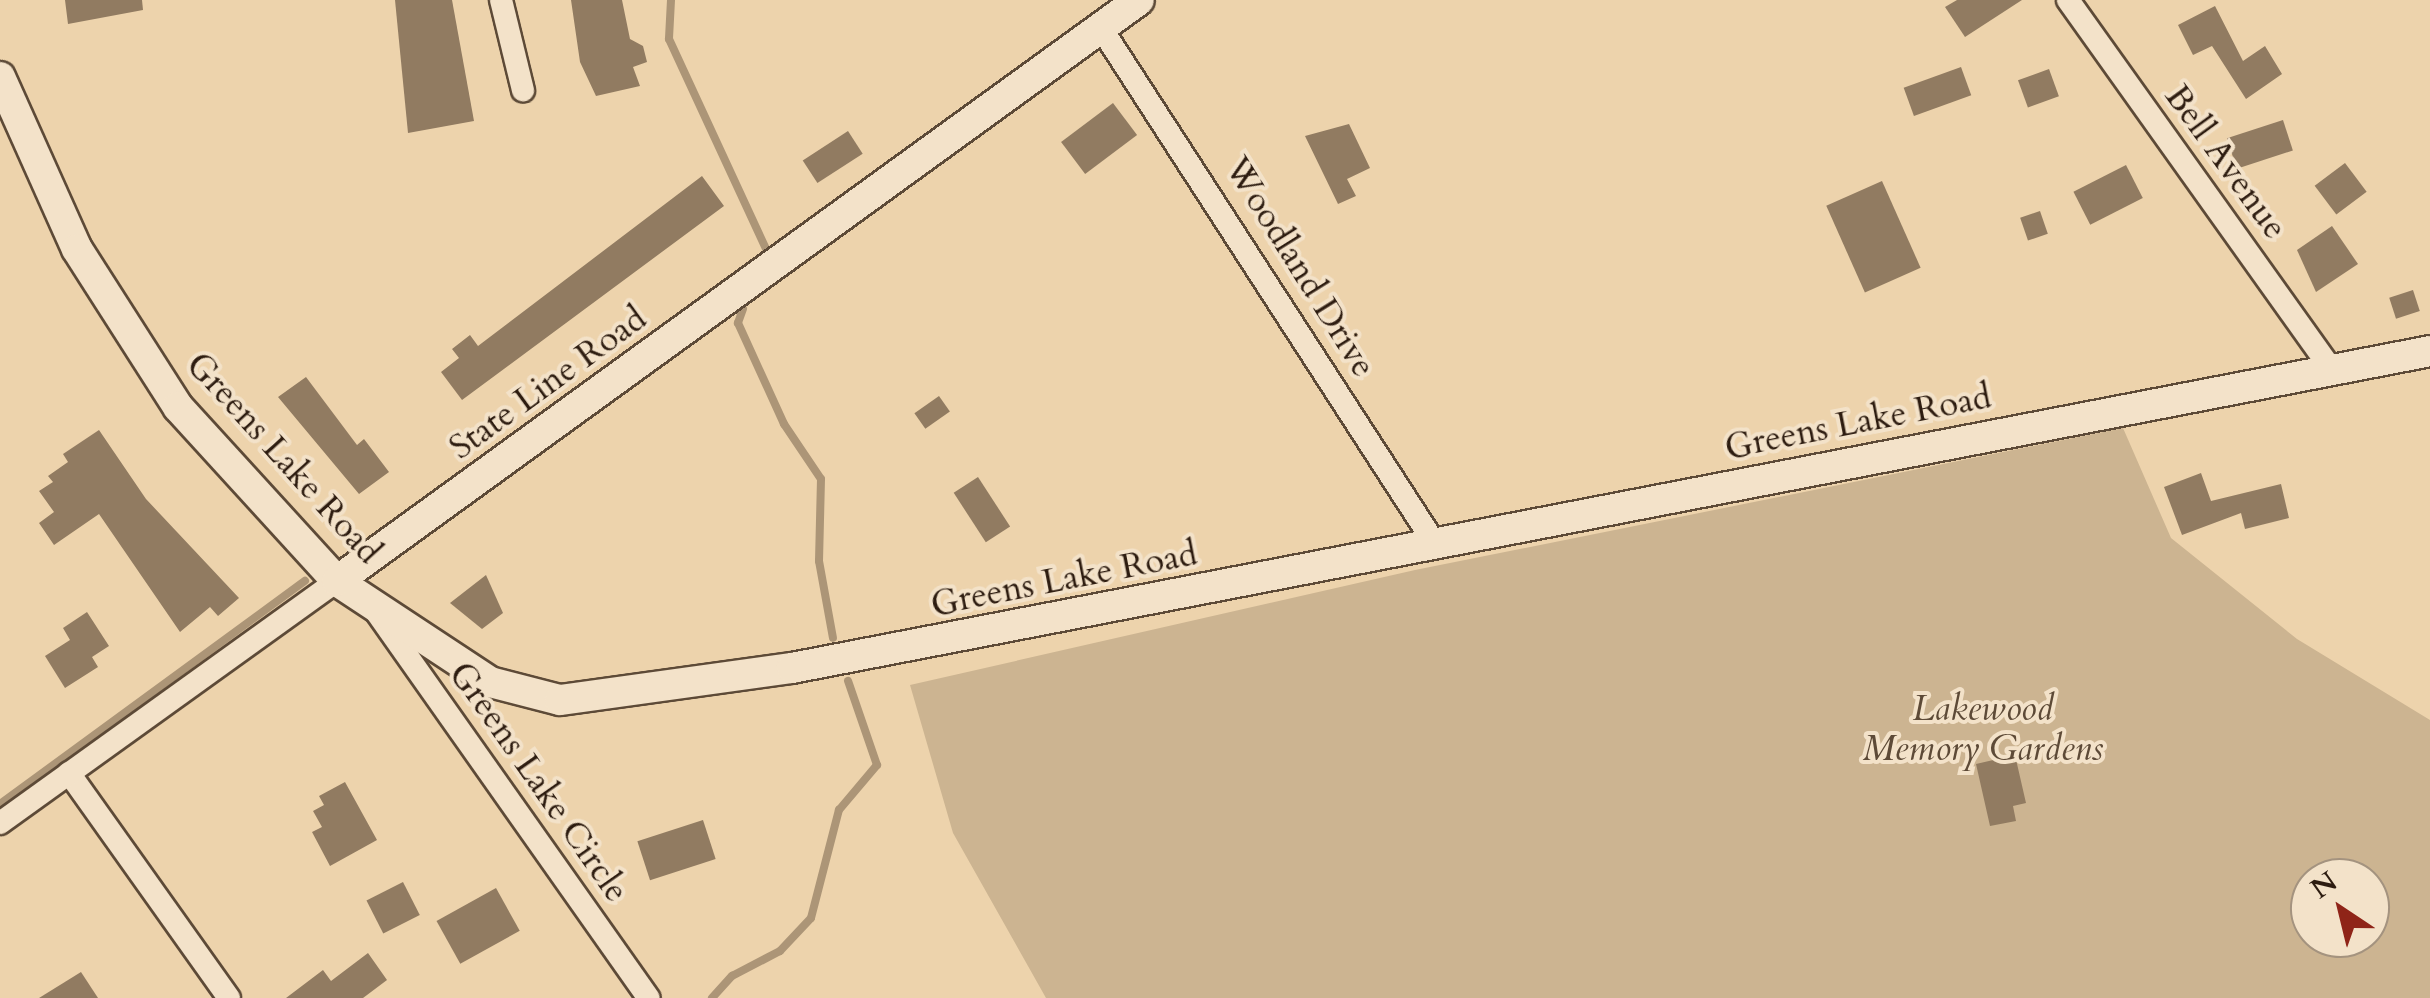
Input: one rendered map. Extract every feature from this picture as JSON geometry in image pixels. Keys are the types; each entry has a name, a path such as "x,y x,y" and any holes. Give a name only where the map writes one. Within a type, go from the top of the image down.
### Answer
{"street":[{"path":"501,0 523,90"},
{"name":"State Line Road","path":"0,823 1139,0"},
{"name":"Bell Avenue","path":"2068,0 2328,365"},
{"name":"Woodland Drive","path":"1101,28 1437,547"},
{"name":"Greens Lake Road","path":"0,78 77,249 178,407 337,582 490,682 560,700 792,668 1437,547 2328,365 2430,351"},
{"name":"Greens Lake Circle","path":"372,606 649,998"},
{"path":"69,773 229,998"}],"green space":[{"name":"Lakewood Memory Gardens","path":"2123,428 2171,538 2297,639 2430,720 2430,998 1046,998 953,833 910,685 1415,570"}],"building":[{"path":"65,0 142,0 143,10 68,24"},
{"path":"395,0 452,0 474,121 408,133"},
{"path":"571,0 622,0 630,39 643,46 647,62 633,67 640,86 596,96 580,62"},
{"path":"1957,0 2022,0 1965,37 1945,7"},
{"path":"2215,6 2243,61 2265,46 2282,74 2246,99 2212,46 2193,55 2178,25"},
{"path":"1961,67 1971,95 1914,116 1904,88"},
{"path":"2049,69 2059,96 2028,108 2018,80"},
{"path":"1113,103 1137,135 1085,174 1061,142"},
{"path":"2283,120 2293,150 2237,169 2227,138"},
{"path":"1349,124 1370,168 1347,179 1356,196 1338,204 1305,136"},
{"path":"848,131 863,154 817,183 803,160"},
{"path":"2345,163 2367,192 2336,215 2315,186"},
{"path":"2126,165 2143,198 2090,225 2073,192"},
{"path":"702,176 724,206 462,400 441,372 459,358 452,349 470,335 478,346"},
{"path":"1882,181 1921,268 1865,293 1826,206"},
{"path":"2040,211 2048,234 2028,241 2020,218"},
{"path":"2332,226 2358,264 2316,292 2297,250"},
{"path":"2413,290 2420,311 2396,319 2389,298"},
{"path":"306,377 357,445 364,439 389,472 359,494 278,397"},
{"path":"939,396 950,412 925,429 914,413"},
{"path":"99,430 146,499 239,598 218,616 210,607 180,632 99,514 54,545 39,523 54,512 39,491 53,482 48,476 68,462 63,454"},
{"path":"2201,473 2211,501 2281,484 2289,518 2245,529 2241,513 2182,535 2164,487"},
{"path":"978,477 1010,526 986,542 954,493"},
{"path":"486,575 503,613 482,629 450,603"},
{"path":"87,612 109,646 92,657 98,667 65,688 45,656 70,640 63,628"},
{"path":"2015,755 2026,803 2013,806 2016,821 1990,826 1976,764"},
{"path":"345,782 377,840 330,866 312,832 322,827 313,811 324,805 319,796"},
{"path":"703,820 716,859 650,880 637,841"},
{"path":"403,882 420,915 383,934 366,901"},
{"path":"496,888 520,931 460,964 437,921"},
{"path":"368,953 387,980 363,998 286,998 323,970 331,981"},
{"path":"81,972 98,998 39,998"}],"waterway":[{"path":"671,0 669,39 766,249"},
{"path":"743,309 738,323 784,424 821,479 819,561 833,638"},
{"path":"0,804 305,581"},
{"path":"712,998 732,976 780,951 811,918 839,810 877,765 848,681"}]}
